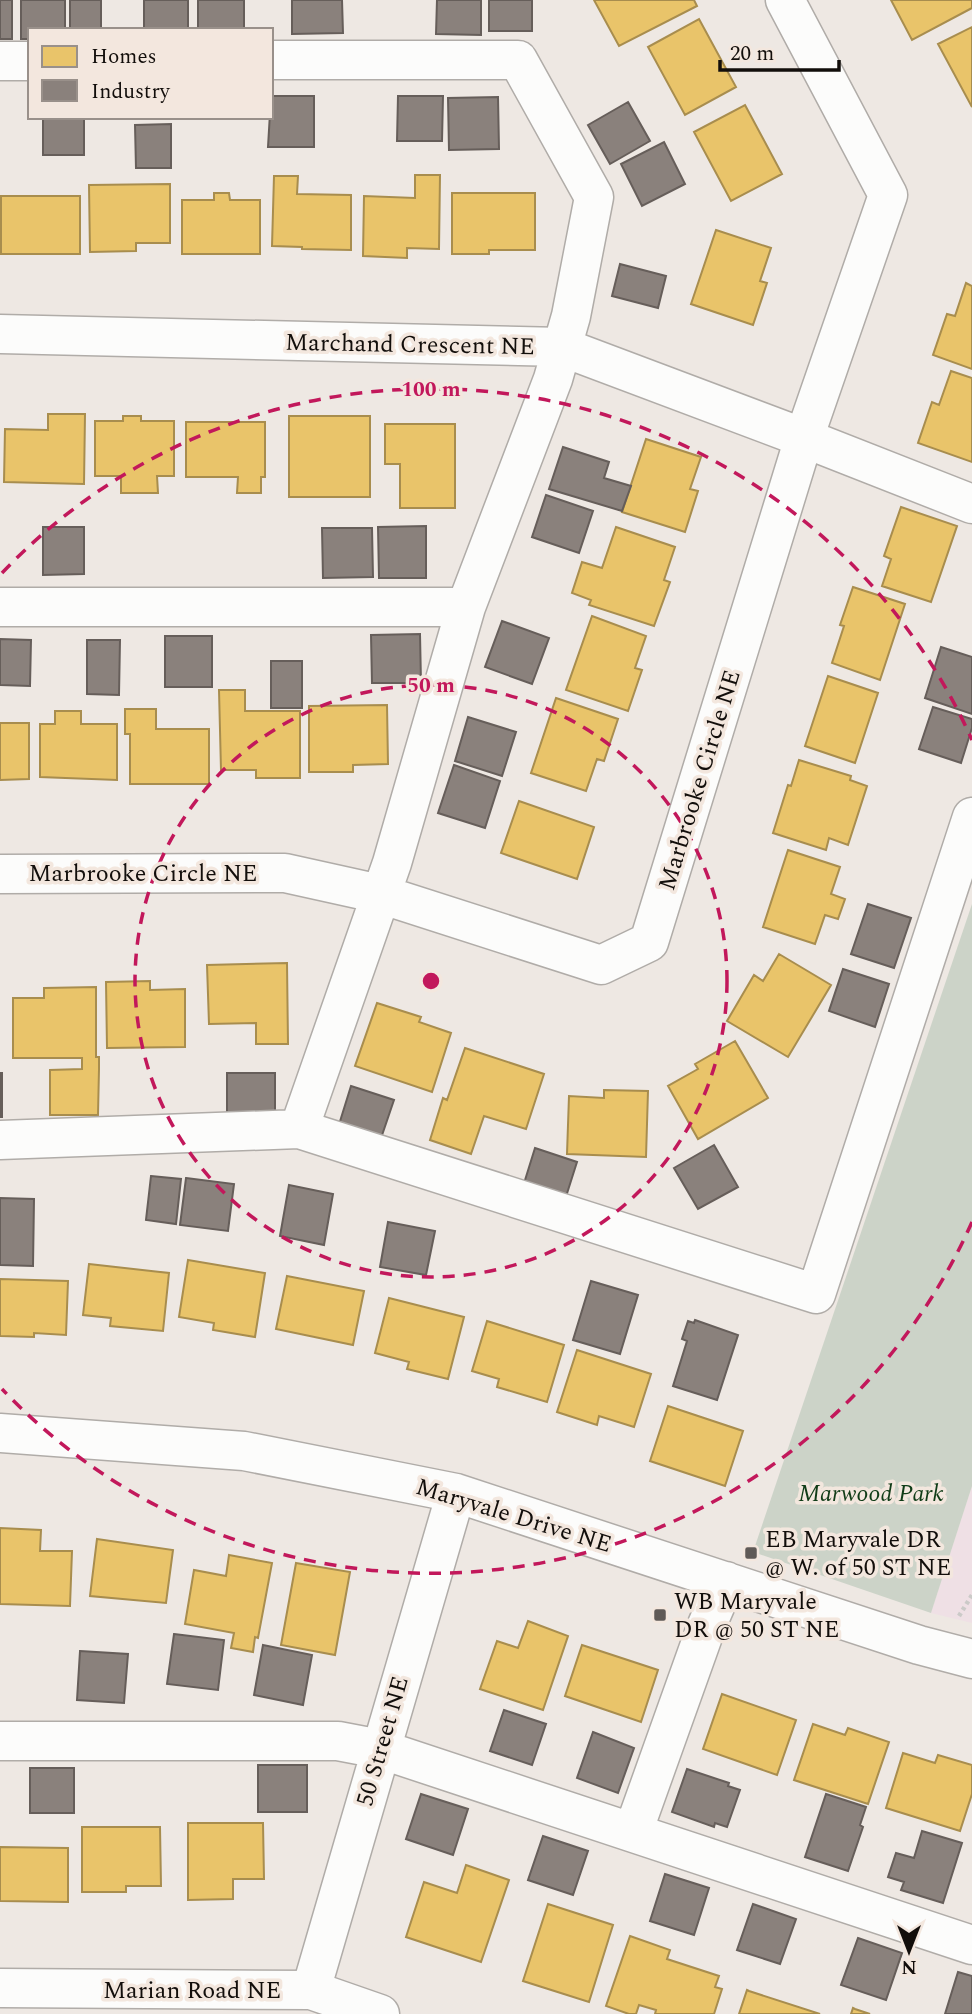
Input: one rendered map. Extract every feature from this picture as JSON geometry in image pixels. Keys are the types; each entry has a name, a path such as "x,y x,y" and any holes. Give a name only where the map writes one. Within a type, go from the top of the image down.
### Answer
{"street":[{"name":"Marbrooke Circle NE","path":"0,874 285,873 380,894 601,965 649,942 804,438 888,195 785,0"},
{"path":"273,60 518,60 594,197 571,316 553,379 466,607 392,863 299,1129"},
{"path":"0,61 28,61"},
{"name":"Marchand Crescent NE","path":"0,334 562,347 972,504"},
{"path":"0,607 466,607"},
{"path":"0,1140 299,1129 816,1294 972,817"},
{"name":"Maryvale Drive NE","path":"0,1433 244,1451 456,1493 919,1646 972,1659"},
{"name":"50 Street NE","path":"311,1990 456,1493"},
{"path":"633,1832 707,1625 726,1581"},
{"path":"0,1741 338,1741 380,1749 972,1945"},
{"name":"Marian Road NE","path":"0,1988 311,1990 380,2014"}],"shaded area":[{"path":"972,1486 972,1623 931,1613"}],"green space":[{"name":"Marwood Park","path":"972,904 972,1486 931,1613 753,1552"}],"building: Homes":[{"path":"594,0 694,0 697,6 619,46"},
{"path":"891,0 972,0 972,8 912,40"},
{"path":"699,19 736,87 685,115 648,47"},
{"path":"972,27 972,107 938,44"},
{"path":"745,105 782,174 731,201 694,132"},
{"path":"415,175 440,175 439,249 407,248 407,258 363,256 364,196 415,198"},
{"path":"274,176 298,176 297,194 351,195 351,250 272,246"},
{"path":"170,184 170,243 136,243 136,251 90,252 89,185"},
{"path":"214,193 229,193 230,200 260,200 260,254 182,254 182,200 214,200"},
{"path":"452,193 535,193 535,250 489,250 489,254 452,254"},
{"path":"1,196 80,196 80,254 1,254"},
{"path":"716,230 771,248 760,281 767,283 753,325 691,304"},
{"path":"966,283 972,286 972,369 933,355 947,314 955,316"},
{"path":"951,371 972,378 972,462 918,443 932,402 939,405"},
{"path":"48,414 85,414 84,484 4,482 5,429 48,430"},
{"path":"123,416 141,416 141,421 174,421 174,476 157,476 158,493 121,493 121,476 95,476 95,421 123,421"},
{"path":"289,416 370,416 370,497 289,497"},
{"path":"186,422 265,422 265,477 261,477 261,493 237,493 238,477 186,477"},
{"path":"385,424 455,424 455,508 400,508 400,464 385,464"},
{"path":"646,439 701,457 690,489 698,491 685,532 622,512"},
{"path":"901,507 957,526 931,602 882,586 891,559 884,556"},
{"path":"616,527 675,547 664,580 670,582 654,626 589,605 591,600 572,593 582,562 602,568"},
{"path":"853,587 905,604 880,680 832,663 844,626 840,625"},
{"path":"592,616 646,636 635,668 642,670 628,711 566,690"},
{"path":"828,676 878,693 855,763 805,746"},
{"path":"219,690 245,690 245,711 300,711 300,778 256,778 256,770 221,770"},
{"path":"556,698 618,719 604,761 597,759 586,791 531,773"},
{"path":"387,705 388,764 353,765 353,772 309,772 309,706"},
{"path":"125,709 156,709 156,729 209,729 209,784 130,784 130,734 125,734"},
{"path":"55,711 81,711 81,724 117,724 117,780 40,777 40,724 55,724"},
{"path":"0,723 29,723 29,779 0,780"},
{"path":"799,760 851,776 850,780 867,786 848,845 829,838 826,850 773,833"},
{"path":"519,801 594,827 577,879 501,853"},
{"path":"788,850 840,867 831,894 845,899 838,919 825,915 815,944 763,927"},
{"path":"779,954 831,985 788,1057 727,1021 754,975 763,981"},
{"path":"287,963 288,1044 256,1044 256,1023 209,1024 207,965"},
{"path":"150,981 150,990 185,989 185,1047 107,1048 106,982"},
{"path":"96,987 98,1115 50,1115 50,1070 82,1069 82,1058 13,1058 13,998 44,998 44,988"},
{"path":"377,1003 421,1017 419,1022 451,1033 432,1092 355,1066"},
{"path":"735,1041 768,1098 698,1139 668,1086 698,1069 695,1064"},
{"path":"465,1048 544,1074 526,1129 484,1116 471,1154 430,1140 443,1098 447,1100"},
{"path":"604,1090 648,1091 646,1157 567,1154 569,1096 604,1098"},
{"path":"188,1260 265,1273 255,1337 213,1330 214,1323 179,1317"},
{"path":"89,1264 169,1273 163,1331 110,1326 111,1318 83,1315"},
{"path":"287,1276 364,1291 353,1345 276,1329"},
{"path":"0,1279 68,1281 66,1335 34,1333 34,1337 0,1336"},
{"path":"389,1298 464,1317 448,1379 407,1369 409,1362 375,1353"},
{"path":"487,1321 564,1345 547,1402 497,1387 499,1379 472,1371"},
{"path":"577,1350 651,1374 634,1427 599,1416 597,1425 557,1412"},
{"path":"668,1406 743,1431 725,1486 650,1461"},
{"path":"0,1528 41,1530 40,1551 72,1551 70,1606 0,1604"},
{"path":"97,1539 173,1550 166,1603 90,1596"},
{"path":"229,1555 272,1563 253,1652 231,1648 234,1633 185,1624 194,1570 226,1576"},
{"path":"296,1563 350,1572 335,1655 281,1645"},
{"path":"528,1621 568,1636 543,1710 480,1689 497,1641 518,1648"},
{"path":"582,1645 658,1670 641,1722 565,1696"},
{"path":"722,1694 796,1720 777,1775 703,1749"},
{"path":"813,1724 845,1735 848,1728 889,1742 868,1804 794,1780"},
{"path":"903,1753 935,1763 938,1755 972,1765 972,1794 960,1831 886,1808"},
{"path":"188,1823 263,1823 264,1879 233,1879 233,1899 188,1900"},
{"path":"82,1827 160,1827 161,1886 126,1886 126,1892 82,1892"},
{"path":"0,1847 68,1848 68,1902 0,1901"},
{"path":"466,1865 509,1880 481,1962 406,1937 424,1882 457,1893"},
{"path":"548,1904 613,1925 589,2002 523,1981"},
{"path":"630,1936 670,1950 667,1959 719,1976 715,1987 722,1989 714,2014 655,2014 656,2010 639,2005 636,2014 629,2014 606,2006"},
{"path":"747,1990 749,1991 820,2014 739,2014"},
{"path":"853,2008 855,2009 870,2014 851,2014"}],"building: Industry":[{"path":"0,0 12,0 12,39 0,39"},
{"path":"21,0 65,0 65,28 28,28 28,39 21,39"},
{"path":"70,0 101,0 101,28 70,28"},
{"path":"144,0 188,0 188,28 144,28"},
{"path":"198,0 244,0 244,28 198,28"},
{"path":"292,0 342,0 343,33 292,34"},
{"path":"437,0 481,0 481,35 436,34"},
{"path":"489,0 532,0 532,31 489,31"},
{"path":"273,96 314,96 314,147 268,147 270,119 273,119"},
{"path":"398,96 443,96 442,141 397,141"},
{"path":"498,97 499,149 449,150 448,98"},
{"path":"628,102 650,141 610,164 588,125"},
{"path":"43,119 84,119 84,155 43,155"},
{"path":"171,124 171,168 136,168 135,125"},
{"path":"664,142 685,184 642,206 621,164"},
{"path":"620,264 666,276 658,308 612,296"},
{"path":"563,447 609,462 604,478 631,486 622,511 549,489"},
{"path":"546,495 593,511 579,553 532,537"},
{"path":"426,526 426,578 379,578 378,527"},
{"path":"43,527 84,527 84,574 43,575"},
{"path":"322,528 372,528 373,577 323,578"},
{"path":"502,621 549,638 532,684 485,667"},
{"path":"420,634 421,683 372,683 371,635"},
{"path":"165,636 212,636 212,687 165,687"},
{"path":"0,639 31,640 30,686 0,685"},
{"path":"87,640 120,640 119,695 87,694"},
{"path":"941,647 972,657 972,714 925,698"},
{"path":"271,661 302,661 302,708 271,708"},
{"path":"933,707 972,719 972,728 961,763 919,749"},
{"path":"468,717 516,732 502,776 455,761"},
{"path":"454,765 500,781 485,828 438,813"},
{"path":"868,904 911,918 894,968 851,954"},
{"path":"843,969 889,984 875,1027 829,1011"},
{"path":"2,1073 2,1117 0,1117"},
{"path":"227,1073 275,1073 275,1118 227,1119"},
{"path":"351,1086 394,1100 379,1144 337,1131"},
{"path":"714,1145 738,1187 698,1209 674,1168"},
{"path":"535,1148 577,1162 563,1206 521,1193"},
{"path":"151,1176 181,1179 176,1224 146,1220"},
{"path":"186,1178 234,1184 228,1231 180,1225"},
{"path":"289,1185 333,1194 324,1245 280,1236"},
{"path":"0,1198 34,1199 33,1266 0,1265"},
{"path":"388,1222 435,1231 426,1275 380,1267"},
{"path":"591,1281 638,1295 620,1354 573,1340"},
{"path":"695,1320 738,1335 717,1400 673,1386 687,1341 682,1339 688,1321 694,1323"},
{"path":"174,1634 224,1640 218,1690 167,1684"},
{"path":"263,1645 312,1655 303,1705 254,1695"},
{"path":"80,1651 128,1654 124,1703 77,1700"},
{"path":"504,1710 546,1724 532,1765 490,1751"},
{"path":"593,1732 634,1748 618,1793 577,1778"},
{"path":"258,1765 307,1765 307,1812 258,1812"},
{"path":"30,1768 74,1768 74,1813 30,1813"},
{"path":"687,1769 729,1783 728,1786 740,1790 727,1827 715,1823 714,1827 672,1812"},
{"path":"421,1794 468,1809 453,1855 406,1839"},
{"path":"826,1794 866,1807 860,1825 863,1827 848,1871 805,1857"},
{"path":"922,1831 962,1843 943,1903 901,1890 904,1882 888,1877 896,1853 914,1858"},
{"path":"543,1836 588,1851 573,1895 528,1880"},
{"path":"665,1874 709,1888 694,1935 650,1921"},
{"path":"753,1904 796,1919 780,1964 737,1950"},
{"path":"858,1938 902,1953 886,2000 841,1985"},
{"path":"958,1972 972,1976 972,2014 945,2014"}],"place":[{"name":"EB Maryvale DR @ W. of 50 ST NE","path":"751,1553"},
{"name":"WB Maryvale DR @ 50 ST NE","path":"660,1615"}]}
